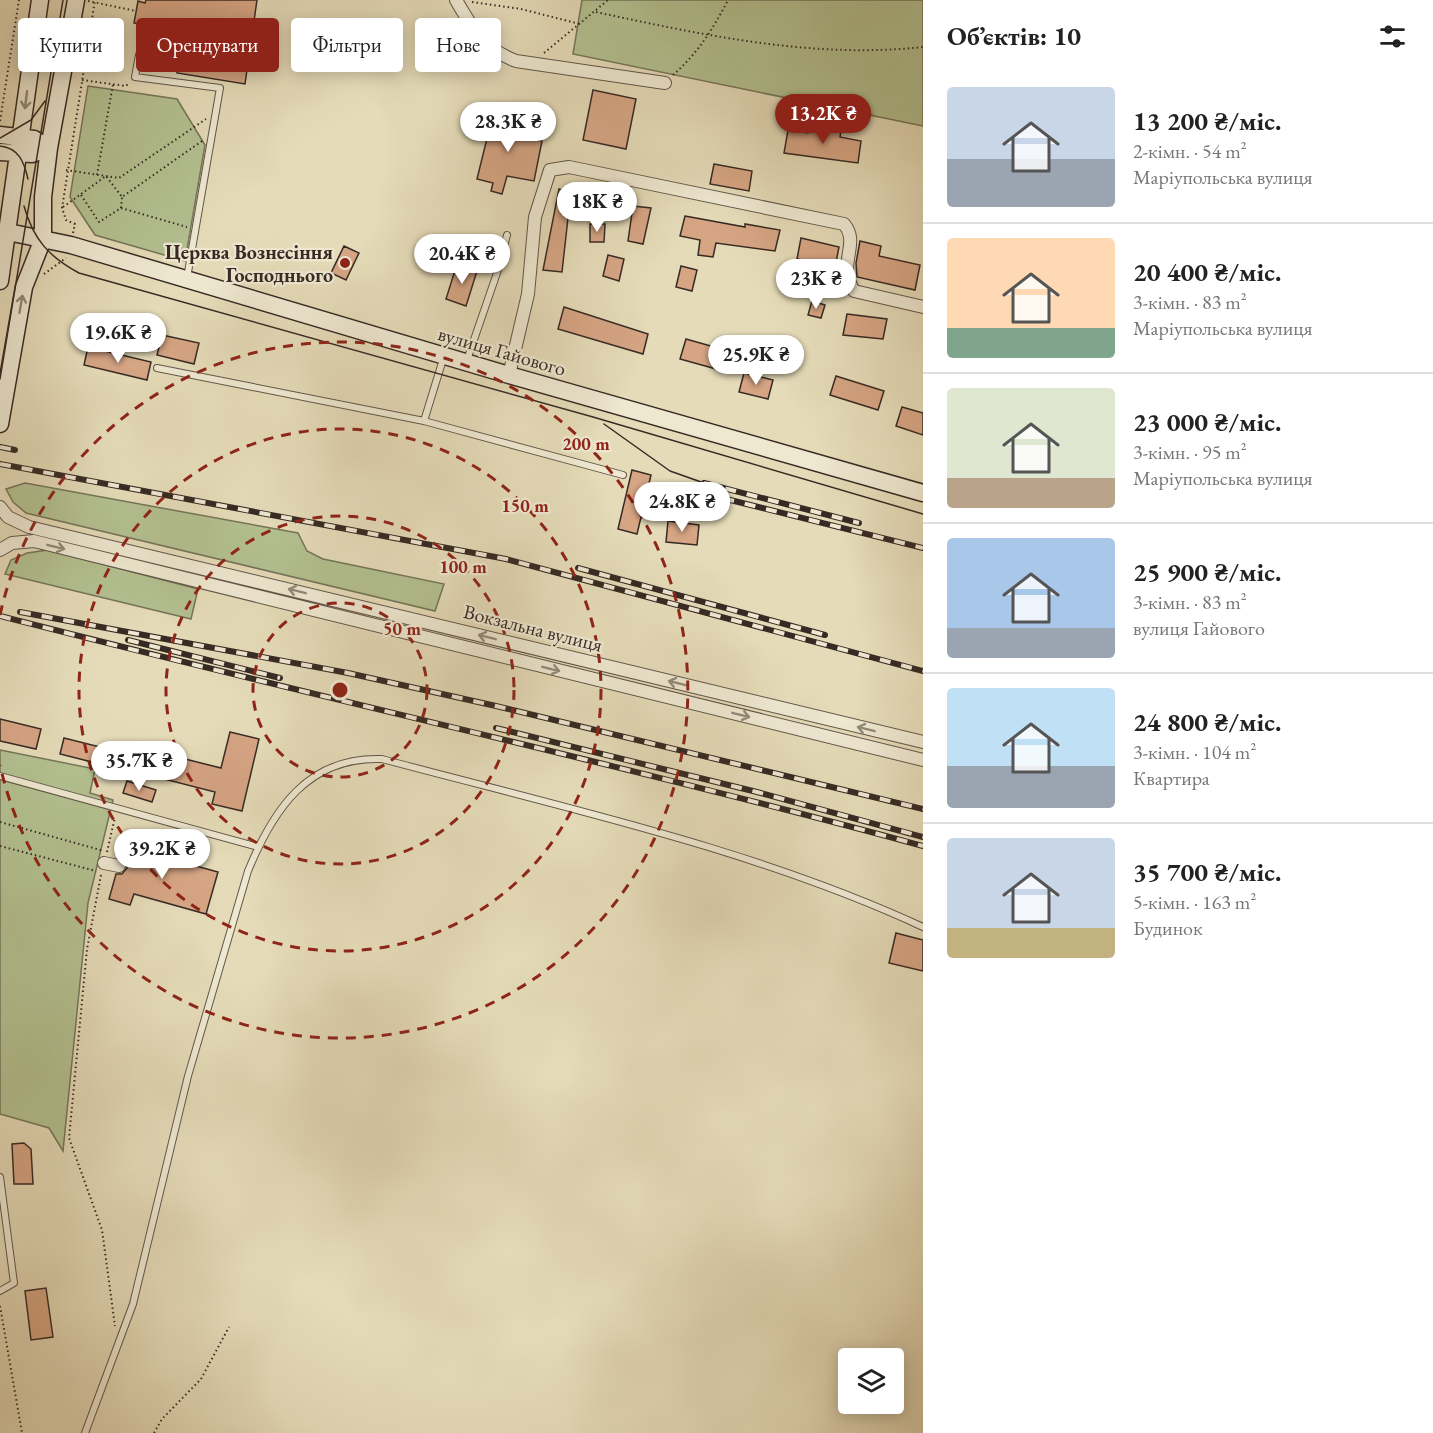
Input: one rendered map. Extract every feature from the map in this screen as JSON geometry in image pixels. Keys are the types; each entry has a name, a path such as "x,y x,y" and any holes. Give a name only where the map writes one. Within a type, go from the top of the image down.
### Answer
{"street":[{"path":"0,281 40,0"},
{"path":"0,424 24,287 32,262 40,247 49,148 76,0"},
{"path":"456,0 479,38 490,49 516,61 664,83"},
{"path":"0,135 20,146"},
{"path":"0,152 41,141 49,148"},
{"path":"509,375 528,294 535,217 550,170 558,167 569,167 844,224 851,239 845,272 854,291 923,307"},
{"path":"43,196 50,231 59,240 70,245"},
{"path":"8,232 40,247 70,245"},
{"name":"вулиця Гайового","path":"70,245 509,375 923,493"},
{"name":"Вокзальна вулиця","path":"0,507 8,517 29,527 923,742"},
{"name":"Вокзальна вулиця","path":"0,550 12,543 34,541 923,760"},
{"path":"104,863 119,866"}],"lane":[{"path":"136,72 135,77 219,88 187,278"},
{"path":"466,362 497,273 507,235"},
{"path":"424,421 444,356"},
{"path":"157,368 424,421 623,475"},
{"path":"85,1433 133,1304 188,1076 248,871 258,847 283,804 302,786 329,768 347,762 382,759 651,830 874,904 923,927"},
{"path":"0,776 258,847"},
{"path":"0,1177 14,1283 0,1291"}],"path":[{"path":"0,124 19,0"},
{"path":"82,0 136,11"},
{"path":"532,62 608,0"},
{"path":"664,83 695,55 709,37 729,0"},
{"path":"42,275 65,259 75,224 66,220 62,208 66,170 95,1"},
{"path":"469,2 520,9 580,24"},
{"path":"596,12 709,37 841,50 923,47"},
{"path":"82,80 126,86 135,77"},
{"path":"97,175 113,84"},
{"path":"66,170 119,178 215,112"},
{"path":"122,197 212,134"},
{"path":"62,208 106,176"},
{"path":"106,176 122,197 121,208"},
{"path":"81,195 99,222 121,208 195,230"},
{"path":"0,822 107,852 117,808"},
{"path":"0,846 102,872 87,949 69,1138 102,1230 117,1343"},
{"path":"0,1306 22,1433"},
{"path":"153,1433 162,1419 201,1379 229,1327"}],"green space":[{"path":"582,0 923,0 923,126 573,54"},
{"path":"88,86 177,99 205,145 185,261 95,235 70,197"},
{"path":"25,483 298,533 307,551 323,559 444,584 435,611 26,513 13,502 6,489"},
{"path":"48,550 198,589 191,619 5,574 11,560 27,553"},
{"path":"0,750 95,769 90,793 113,800 88,903 63,1151 49,1128 0,1114"}],"building":[{"path":"146,0 257,0 254,18 136,18 136,23 134,23 138,1 145,3"},
{"path":"177,72 247,72 245,84"},
{"path":"593,90 636,99 626,149 583,140"},
{"path":"494,110 521,117 516,136 542,141 534,181 507,176 502,194 491,191 493,183 477,179"},
{"path":"809,126 841,131 840,137 861,141 858,163 784,153 788,130 808,133"},
{"path":"714,164 752,171 749,191 710,184"},
{"path":"559,189 579,196 574,211 569,209 562,272 543,270"},
{"path":"633,206 651,208 643,244 628,241"},
{"path":"685,216 745,227 745,224 780,230 775,251 716,243 713,257 698,255 700,240 680,236"},
{"path":"590,224 605,224 604,242 590,242"},
{"path":"801,238 839,247 835,267 797,259"},
{"path":"860,241 881,246 879,256 920,265 915,290 857,277 856,263"},
{"name":"Церква Вознесіння Господнього","path":"344,246 359,253 346,280 331,273"},
{"path":"608,255 624,259 619,281 603,276"},
{"path":"457,264 477,271 466,306 446,299"},
{"path":"681,266 697,270 692,291 676,287"},
{"path":"812,301 825,305 821,318 808,315"},
{"path":"564,307 648,334 643,354 558,329"},
{"path":"847,314 887,319 883,339 843,335"},
{"path":"162,335 199,343 194,364 157,355"},
{"path":"686,339 732,352 727,372 680,359"},
{"path":"88,347 151,362 147,380 84,365"},
{"path":"744,373 773,380 768,399 739,392"},
{"path":"836,376 884,391 878,410 830,395"},
{"path":"902,407 923,413 923,435 896,426"},
{"path":"632,470 651,475 637,534 618,529"},
{"path":"668,521 699,525 697,545 666,542"},
{"path":"0,719 41,729 36,749 0,741"},
{"path":"230,732 259,739 242,811 212,804 215,792 160,778 165,754 221,768"},
{"path":"64,738 100,747 96,763 60,754"},
{"path":"127,781 156,790 152,802 123,793"},
{"path":"127,838 148,844 145,852 218,872 206,914 134,894 130,905 109,899 116,874 122,874 127,868 127,863 121,858"},
{"path":"896,933 923,940 923,971 889,963"},
{"path":"24,1143 31,1149 33,1184 14,1184 12,1144"},
{"path":"46,1288 53,1337 31,1340 25,1291"}],"tram line":[{"path":"0,379 63,0"},
{"path":"0,138 31,120 45,101"},
{"path":"0,146 12,150 20,157 28,179"},
{"path":"24,206 32,228 44,246 68,267 79,273 593,417 923,514"},
{"path":"604,424 670,471 704,483"}],"railway":[{"path":"0,447 15,450"},
{"path":"0,464 506,559 923,671"},
{"path":"704,483 859,523"},
{"path":"702,493 923,548"},
{"path":"578,568 825,635"},
{"path":"20,612 348,673 496,706 923,809"},
{"path":"0,616 693,786 923,846"},
{"path":"128,640 280,678"},
{"path":"496,728 757,792 923,837"}],"place":[{"name":"Церква Вознесіння Господнього","path":"345,263"}]}
